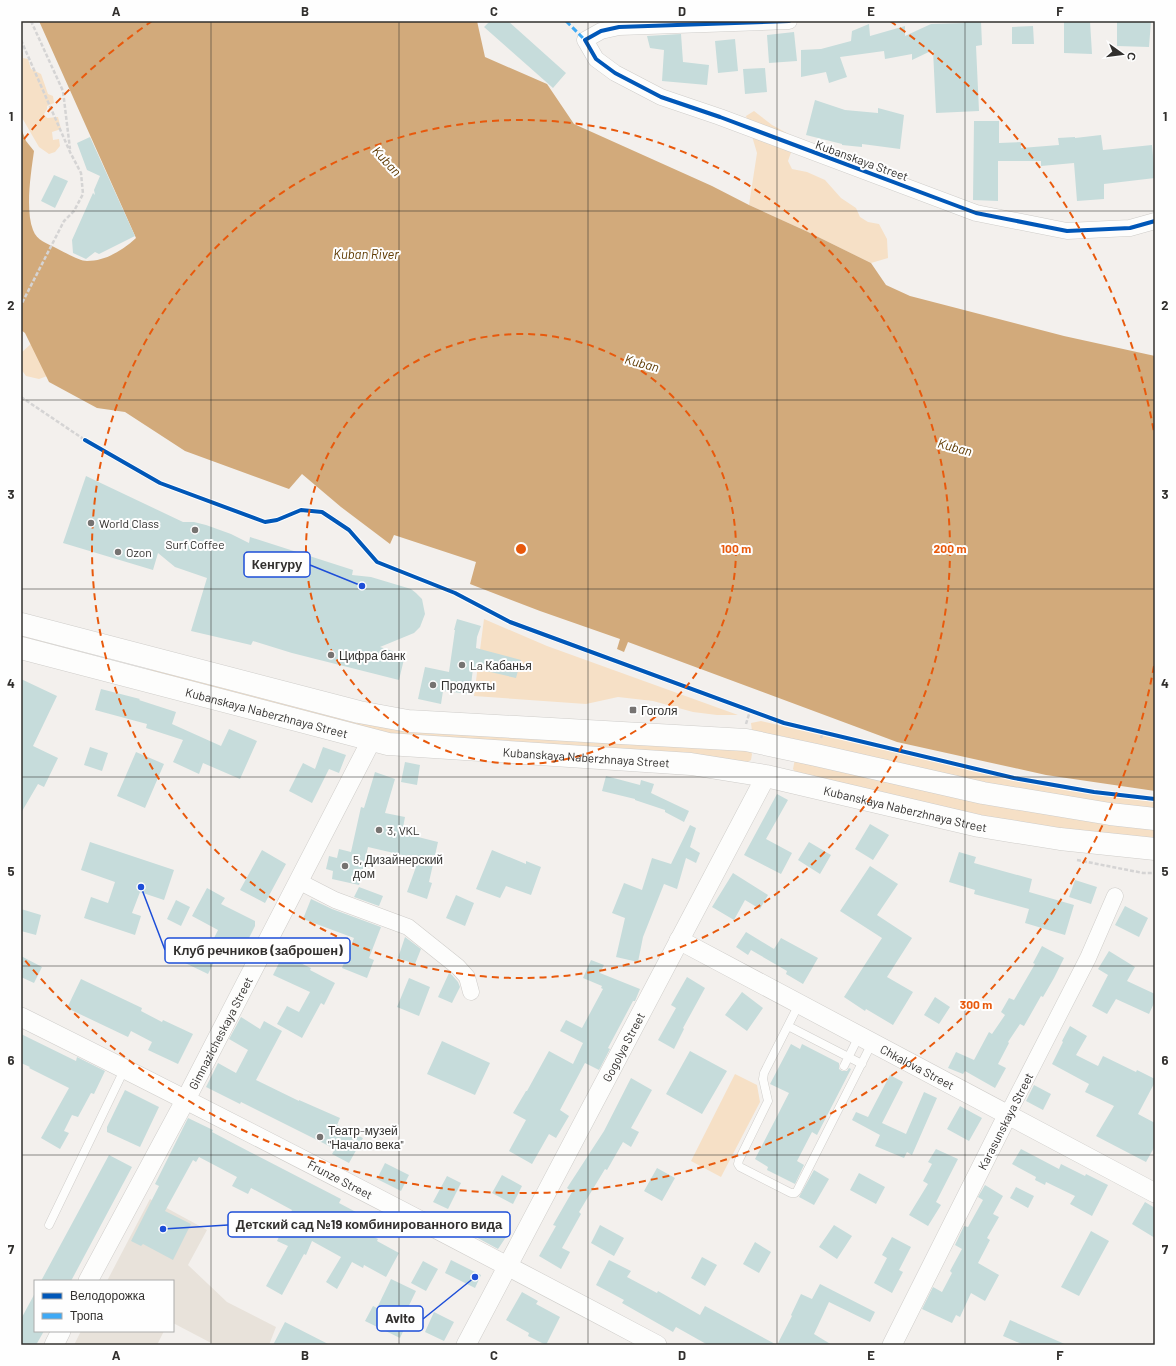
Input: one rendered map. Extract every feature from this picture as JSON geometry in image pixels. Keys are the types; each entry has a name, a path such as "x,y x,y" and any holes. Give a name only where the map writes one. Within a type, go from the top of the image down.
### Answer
{"main road":[{"name":"Kubanskaya Naberzhnaya Street","path":"21,624 359,712 408,721 746,740 983,793 1110,814 1155,819"},
{"name":"Kubanskaya Naberzhnaya Street","path":"21,648 370,740 396,745 691,764 766,776 979,826 1060,840 1155,849"},
{"name":"Gogolya Street","path":"766,776 775,746"}],"street":[{"name":"Kubanskaya Street","path":"789,21 619,28 601,31 585,40 596,59 615,73 661,97 727,120 976,213 1067,231 1130,228 1155,221"},
{"name":"Gimnazicheskaya Street","path":"89,1280 186,1099 370,740"},
{"name":"Gogolya Street","path":"466,1345 766,776"},
{"path":"298,881 335,900 408,927 458,967 467,977 471,992"},
{"name":"Karasunskaya Street","path":"892,1345 1088,958 1115,896"},
{"name":"Chkalova Street","path":"679,940 1155,1194"},
{"name":"Frunze Street","path":"21,1017 186,1099 657,1345"},
{"path":"54,1345 60,1332"}],"lane":[{"path":"799,1004 764,1073 763,1079 768,1101 738,1164 791,1193 795,1193 797,1191 862,1064 866,1040"},
{"path":"788,1026 862,1064"},
{"path":"844,1066 849,1057 866,1040"},
{"path":"49,1225 125,1068"}],"path":[{"path":"31,21 63,91 70,152"},
{"path":"21,40 70,152 81,173 83,194 74,211 64,221 21,305"},
{"path":"21,397 92,444"},
{"path":"743,708 757,713"},
{"path":"746,720 750,711"},
{"path":"816,731 822,734 830,734"}],"shaded area":[{"path":"21,50 23,53 23,58 28,59 31,69 41,74 48,94 53,96 54,103 47,106 44,114 47,118 58,117 61,129 52,132 53,140 59,139 60,146 55,152 49,154 39,147 21,116"},
{"path":"754,111 772,125 796,138 788,161 792,169 807,172 825,180 841,198 856,208 860,217 868,222 879,224 887,239 888,258 871,263 749,205 757,153 746,116"},
{"path":"32,343 50,375 39,379 26,376 21,369 21,353"},
{"path":"484,619 547,646 738,715 717,715 693,712 653,701 618,697 586,704 474,696"},
{"path":"21,636 143,669 175,672 365,720 750,750 752,754 751,760 746,763 396,736 21,638"},
{"path":"761,721 1014,780 1062,789 1155,802 1155,811 990,786 781,736 752,731 751,723"},
{"path":"795,759 1155,825 1155,841 1020,826 796,773 793,769"},
{"path":"735,1074 757,1085 760,1102 721,1177 691,1161"},
{"path":"150,1199 207,1230 188,1265 227,1302 276,1327 269,1345 215,1345 174,1324 174,1280 108,1280"},
{"path":"80,1332 164,1332 157,1345 74,1345"}],"water":[{"name":"Kuban River","path":"39,21 477,21 485,57 547,84 574,124 712,186 871,263 886,285 910,296 1064,336 1155,356 1155,791 1046,775 897,742 628,642 624,652 617,649 620,639 540,611 470,584 476,562 394,535 390,544 341,507 302,474 289,489 185,451 125,412 97,408 49,382 25,333 21,330 21,128 26,141 34,151 29,191 29,212 33,230 37,237 80,260 87,261 94,261 114,254 126,247 136,238"}],"building":[{"path":"490,21 508,21 566,73 553,88 484,27"},
{"path":"964,21 981,21 982,45 976,46 979,111 936,113 933,50 912,60 912,54 885,59 884,51 840,57 847,77 829,83 826,72 801,77 801,50 821,49 851,41 852,31 869,24 870,36 905,26 905,36 931,24 964,23"},
{"path":"1064,21 1090,21 1092,54 1064,53"},
{"path":"1117,21 1151,21 1149,47 1117,46"},
{"path":"1033,26 1034,44 1012,44 1012,27"},
{"path":"794,32 797,61 769,63 767,35"},
{"path":"681,34 683,62 709,65 707,85 662,81 664,50 650,48 647,36"},
{"path":"735,39 738,71 718,73 715,41"},
{"path":"765,68 767,92 745,94 743,69"},
{"path":"815,100 845,110 878,113 878,108 904,115 900,149 862,144 862,147 842,145 806,135"},
{"path":"974,121 999,121 999,143 1021,142 1021,148 1059,145 1058,138 1101,135 1103,150 1152,145 1155,178 1104,184 1104,199 1077,201 1074,163 1041,166 1041,161 998,161 998,201 973,200"},
{"path":"90,137 135,236 99,254 95,252 86,259 73,253 72,240 93,193 95,195 94,190 100,176 87,170 77,143"},
{"path":"54,175 68,181 55,208 41,201"},
{"path":"86,476 183,522 194,522 206,525 231,534 249,543 250,537 353,570 352,575 371,577 411,589 422,599 425,614 420,627 414,633 380,647 405,655 399,680 292,653 253,641 251,645 191,631 207,578 175,567 158,553 153,570 63,543"},
{"path":"457,619 481,626 477,637 476,648 521,660 516,678 473,668 470,694 443,691 441,704 418,699 425,667 449,672 454,630"},
{"path":"21,679 57,696 33,746 58,758 44,787 38,784 21,813"},
{"path":"101,689 140,699 139,700 176,712 172,724 221,746 229,729 257,741 240,779 203,763 199,774 173,762 183,740 146,728 147,724 95,710"},
{"path":"90,747 108,753 102,771 84,765"},
{"path":"323,747 346,755 339,773 329,769 312,803 289,791 303,763 315,769"},
{"path":"136,752 164,764 145,808 117,796"},
{"path":"405,762 420,765 417,785 401,782"},
{"path":"375,772 395,779 385,813 405,817 402,833 438,842 429,882 432,883 427,899 407,892 417,864 410,862 411,857 368,847 359,885 332,879 333,871 326,869 329,856 337,858 339,849 351,852 361,807 364,808"},
{"path":"606,776 640,785 641,780 654,784 651,793 689,811 684,822 665,812 665,810 635,799 602,791"},
{"path":"777,794 788,800 766,839 792,853 781,874 744,855"},
{"path":"870,824 889,835 873,860 855,849"},
{"path":"690,825 696,828 690,847 700,853 696,863 686,858 677,889 664,884 643,937 638,962 616,957 625,918 612,913 624,883 642,890 652,858 671,864"},
{"path":"90,842 174,870 164,900 140,892 132,913 141,916 135,935 84,918 91,897 108,903 115,882 81,870"},
{"path":"809,842 831,855 820,874 798,860"},
{"path":"262,850 286,864 265,903 240,890"},
{"path":"492,850 526,864 526,861 541,867 531,895 506,886 500,898 476,889"},
{"path":"959,852 976,857 974,863 1032,879 1029,892 1074,905 1065,935 1025,923 1029,909 974,894 975,890 949,882"},
{"path":"870,866 898,884 877,915 912,938 887,977 913,992 893,1025 866,1009 865,1011 844,997 882,938 840,911"},
{"path":"733,873 768,895 760,909 745,900 734,920 712,907"},
{"path":"1075,880 1097,887 1091,904 1069,897"},
{"path":"359,887 383,896 379,906 354,897"},
{"path":"207,888 225,898 221,904 255,921 255,926 244,948 240,946 234,956 220,950 208,974 183,962 193,943 208,950 218,930 192,916"},
{"path":"456,895 474,903 465,926 446,918"},
{"path":"311,899 332,909 381,927 369,958 374,960 367,978 342,968 354,938 303,919"},
{"path":"176,900 190,907 181,926 167,919"},
{"path":"1125,906 1148,918 1139,937 1115,925"},
{"path":"21,909 41,915 36,935 21,931"},
{"path":"746,932 774,949 781,938 818,958 803,984 786,974 787,971 751,950 748,955 736,947"},
{"path":"405,937 421,949 415,964 398,958"},
{"path":"1042,946 1064,958 1043,997 1041,996 1024,1026 1020,1024 1008,1042 1009,1043 998,1064 1006,1068 995,1088 965,1071 963,1074 948,1068 956,1052 974,1060 989,1032 992,1034 1005,1015 1001,1012 1009,998 1014,1000 1035,964 1033,963"},
{"path":"1109,951 1135,967 1127,981 1155,994 1155,1001 1149,1014 1116,999 1107,1014 1092,1006 1108,975 1098,969"},
{"path":"283,955 311,968 310,970 335,983 324,1005 321,1003 302,1038 277,1024 287,1006 299,1012 310,992 273,975"},
{"path":"21,956 42,967 34,983 21,977"},
{"path":"591,960 604,965 600,973 640,989 635,1001 633,1001 608,1048 610,1049 599,1070 585,1063 560,1110 569,1116 556,1138 549,1134 532,1164 509,1151 526,1120 513,1113 549,1051 573,1064 583,1043 560,1031 566,1020 582,1028 603,989 601,988 602,986 583,978"},
{"path":"449,973 458,982 460,987 452,1003 438,997"},
{"path":"687,977 705,988 683,1028 684,1029 674,1049 658,1040 676,1008 671,1005"},
{"path":"409,978 430,987 419,1016 397,1007"},
{"path":"81,979 142,1008 141,1011 162,1022 163,1020 193,1034 178,1064 148,1050 152,1042 131,1031 128,1037 67,1008"},
{"path":"742,992 763,1008 747,1031 725,1015"},
{"path":"935,997 950,1007 939,1024 924,1015"},
{"path":"241,1017 260,1029 264,1021 282,1031 256,1080 299,1101 340,1118 337,1125 363,1138 349,1163 332,1154 335,1149 241,1102 240,1104 206,1087 218,1063 236,1073 248,1050 229,1039"},
{"path":"1070,1026 1087,1036 1076,1055 1098,1066 1103,1056 1136,1072 1137,1070 1155,1079 1155,1082 1138,1114 1155,1123 1155,1146 1146,1162 1096,1136 1114,1106 1085,1092 1089,1084 1052,1064"},
{"path":"21,1034 76,1061 77,1057 105,1071 94,1094 91,1093 78,1117 72,1115 64,1131 69,1133 60,1149 41,1138 69,1088 21,1063"},
{"path":"442,1041 490,1063 475,1095 427,1074"},
{"path":"791,1044 800,1049 802,1044 839,1063 839,1069 842,1071 847,1071 849,1068 851,1069 817,1135 812,1132 797,1161 804,1165 795,1184 767,1170 768,1167 755,1159 789,1093 770,1084"},
{"path":"690,1051 727,1071 702,1114 666,1094"},
{"path":"890,1075 903,1082 882,1123 906,1134 924,1092 937,1098 912,1155 907,1152 904,1158 875,1146 880,1135 852,1120 856,1112 868,1117"},
{"path":"631,1078 652,1090 631,1128 639,1132 631,1147 623,1142 607,1170 605,1169 579,1212 581,1214 562,1248 570,1252 561,1269 539,1256 556,1226 553,1225 572,1192 567,1188 604,1131"},
{"path":"1034,1085 1051,1094 1043,1110 1026,1101"},
{"path":"125,1090 159,1107 140,1147 107,1132 107,1127"},
{"path":"960,1106 982,1118 969,1141 947,1129"},
{"path":"188,1118 341,1199 339,1203 369,1219 362,1231 378,1239 377,1241 399,1253 386,1277 364,1265 363,1268 352,1262 337,1289 326,1282 341,1257 312,1241 306,1255 304,1254 282,1295 266,1286 288,1246 277,1241 292,1210 251,1188 248,1194 232,1186 237,1177 199,1157 196,1162 193,1160 165,1211 191,1224 173,1260 143,1244 141,1246 131,1241 159,1186 155,1184"},
{"path":"936,1149 958,1159 936,1202 941,1205 928,1226 909,1215 928,1184 923,1181 932,1164 928,1162"},
{"path":"1021,1149 1059,1169 1061,1164 1108,1185 1092,1216 1070,1204 1075,1196 1046,1182 1045,1185 1035,1180 1036,1177 1012,1164"},
{"path":"109,1155 132,1167 72,1280 42,1280"},
{"path":"385,1163 409,1175 401,1191 377,1179"},
{"path":"657,1168 675,1178 662,1201 644,1191"},
{"path":"814,1170 829,1179 814,1205 799,1197"},
{"path":"859,1173 885,1187 876,1204 850,1190"},
{"path":"502,1175 522,1186 513,1204 492,1193"},
{"path":"447,1176 461,1183 448,1209 433,1202"},
{"path":"985,1185 1003,1196 993,1214 999,1217 987,1238 990,1240 978,1263 999,1275 985,1301 971,1293 960,1317 956,1315 952,1323 922,1309 933,1287 942,1292 952,1273 950,1271 962,1249 955,1245 964,1226 968,1227 983,1200 978,1197"},
{"path":"1016,1187 1034,1196 1028,1208 1010,1198"},
{"path":"1145,1202 1155,1208 1155,1238 1132,1224"},
{"path":"473,1213 508,1234 498,1249 463,1230"},
{"path":"600,1225 624,1238 614,1256 591,1243"},
{"path":"834,1225 852,1236 837,1259 819,1247"},
{"path":"1091,1231 1109,1241 1079,1296 1061,1287"},
{"path":"892,1237 911,1247 899,1270 903,1272 892,1293 874,1283 887,1258 882,1255"},
{"path":"755,1242 771,1252 759,1273 743,1264"},
{"path":"702,1257 717,1265 705,1286 691,1278"},
{"path":"451,1260 481,1275 475,1288 445,1273"},
{"path":"609,1260 631,1271 627,1277 657,1293 658,1291 700,1315 705,1306 777,1345 708,1345 676,1327 673,1332 622,1303 624,1300 596,1285"},
{"path":"423,1261 438,1269 426,1291 411,1283"},
{"path":"391,1279 416,1291 402,1320 407,1323 400,1338 365,1321 373,1306 377,1308"},
{"path":"820,1284 875,1312 870,1322 829,1302 814,1334 832,1345 777,1345 792,1316 791,1315 801,1294 812,1299"},
{"path":"522,1292 538,1301 536,1304 560,1317 546,1345 528,1336 529,1333 506,1320"},
{"path":"34,1295 34,1332 43,1332 36,1345 21,1345 21,1319"},
{"path":"434,1312 454,1322 444,1341 425,1332"},
{"path":"1010,1320 1067,1345 1024,1345 1003,1336"},
{"path":"285,1322 330,1345 273,1345"}],"marked path":[{"path":"566,21 585,40"}],"cycle path":[{"path":"789,21 619,27 601,31 585,40 596,59 615,73 661,97 720,117 976,213 1067,231 1130,228 1155,221"},
{"path":"85,440 160,483 265,522 277,520 301,510 322,512 349,530 377,562 455,593 510,622 784,723 1014,778 1094,792 1155,799"}],"place":[{"name":"World Class","path":"91,523"},
{"name":"Surf Coffee","path":"195,530"},
{"name":"Ozon","path":"118,552"},
{"name":"Кенгуру","path":"362,586"},
{"name":"Цифра банк","path":"331,655"},
{"name":"La Кабанья","path":"462,665"},
{"name":"Продукты","path":"433,685"},
{"name":"Гоголя","path":"633,710"},
{"name":"3, VKL","path":"379,830"},
{"name":"5, Дизайнерский дом","path":"345,866"},
{"name":"Клуб речников (заброшен)","path":"141,887"},
{"name":"Театр-музей \"Начало века\"","path":"320,1137"},
{"name":"Детский сад №19 комбинированного вида","path":"163,1229"},
{"name":"Avito","path":"475,1277"}],"water label":[{"name":"Kuban","path":"387,161"},
{"name":"Kuban","path":"642,363"},
{"name":"Kuban","path":"955,447"}]}
